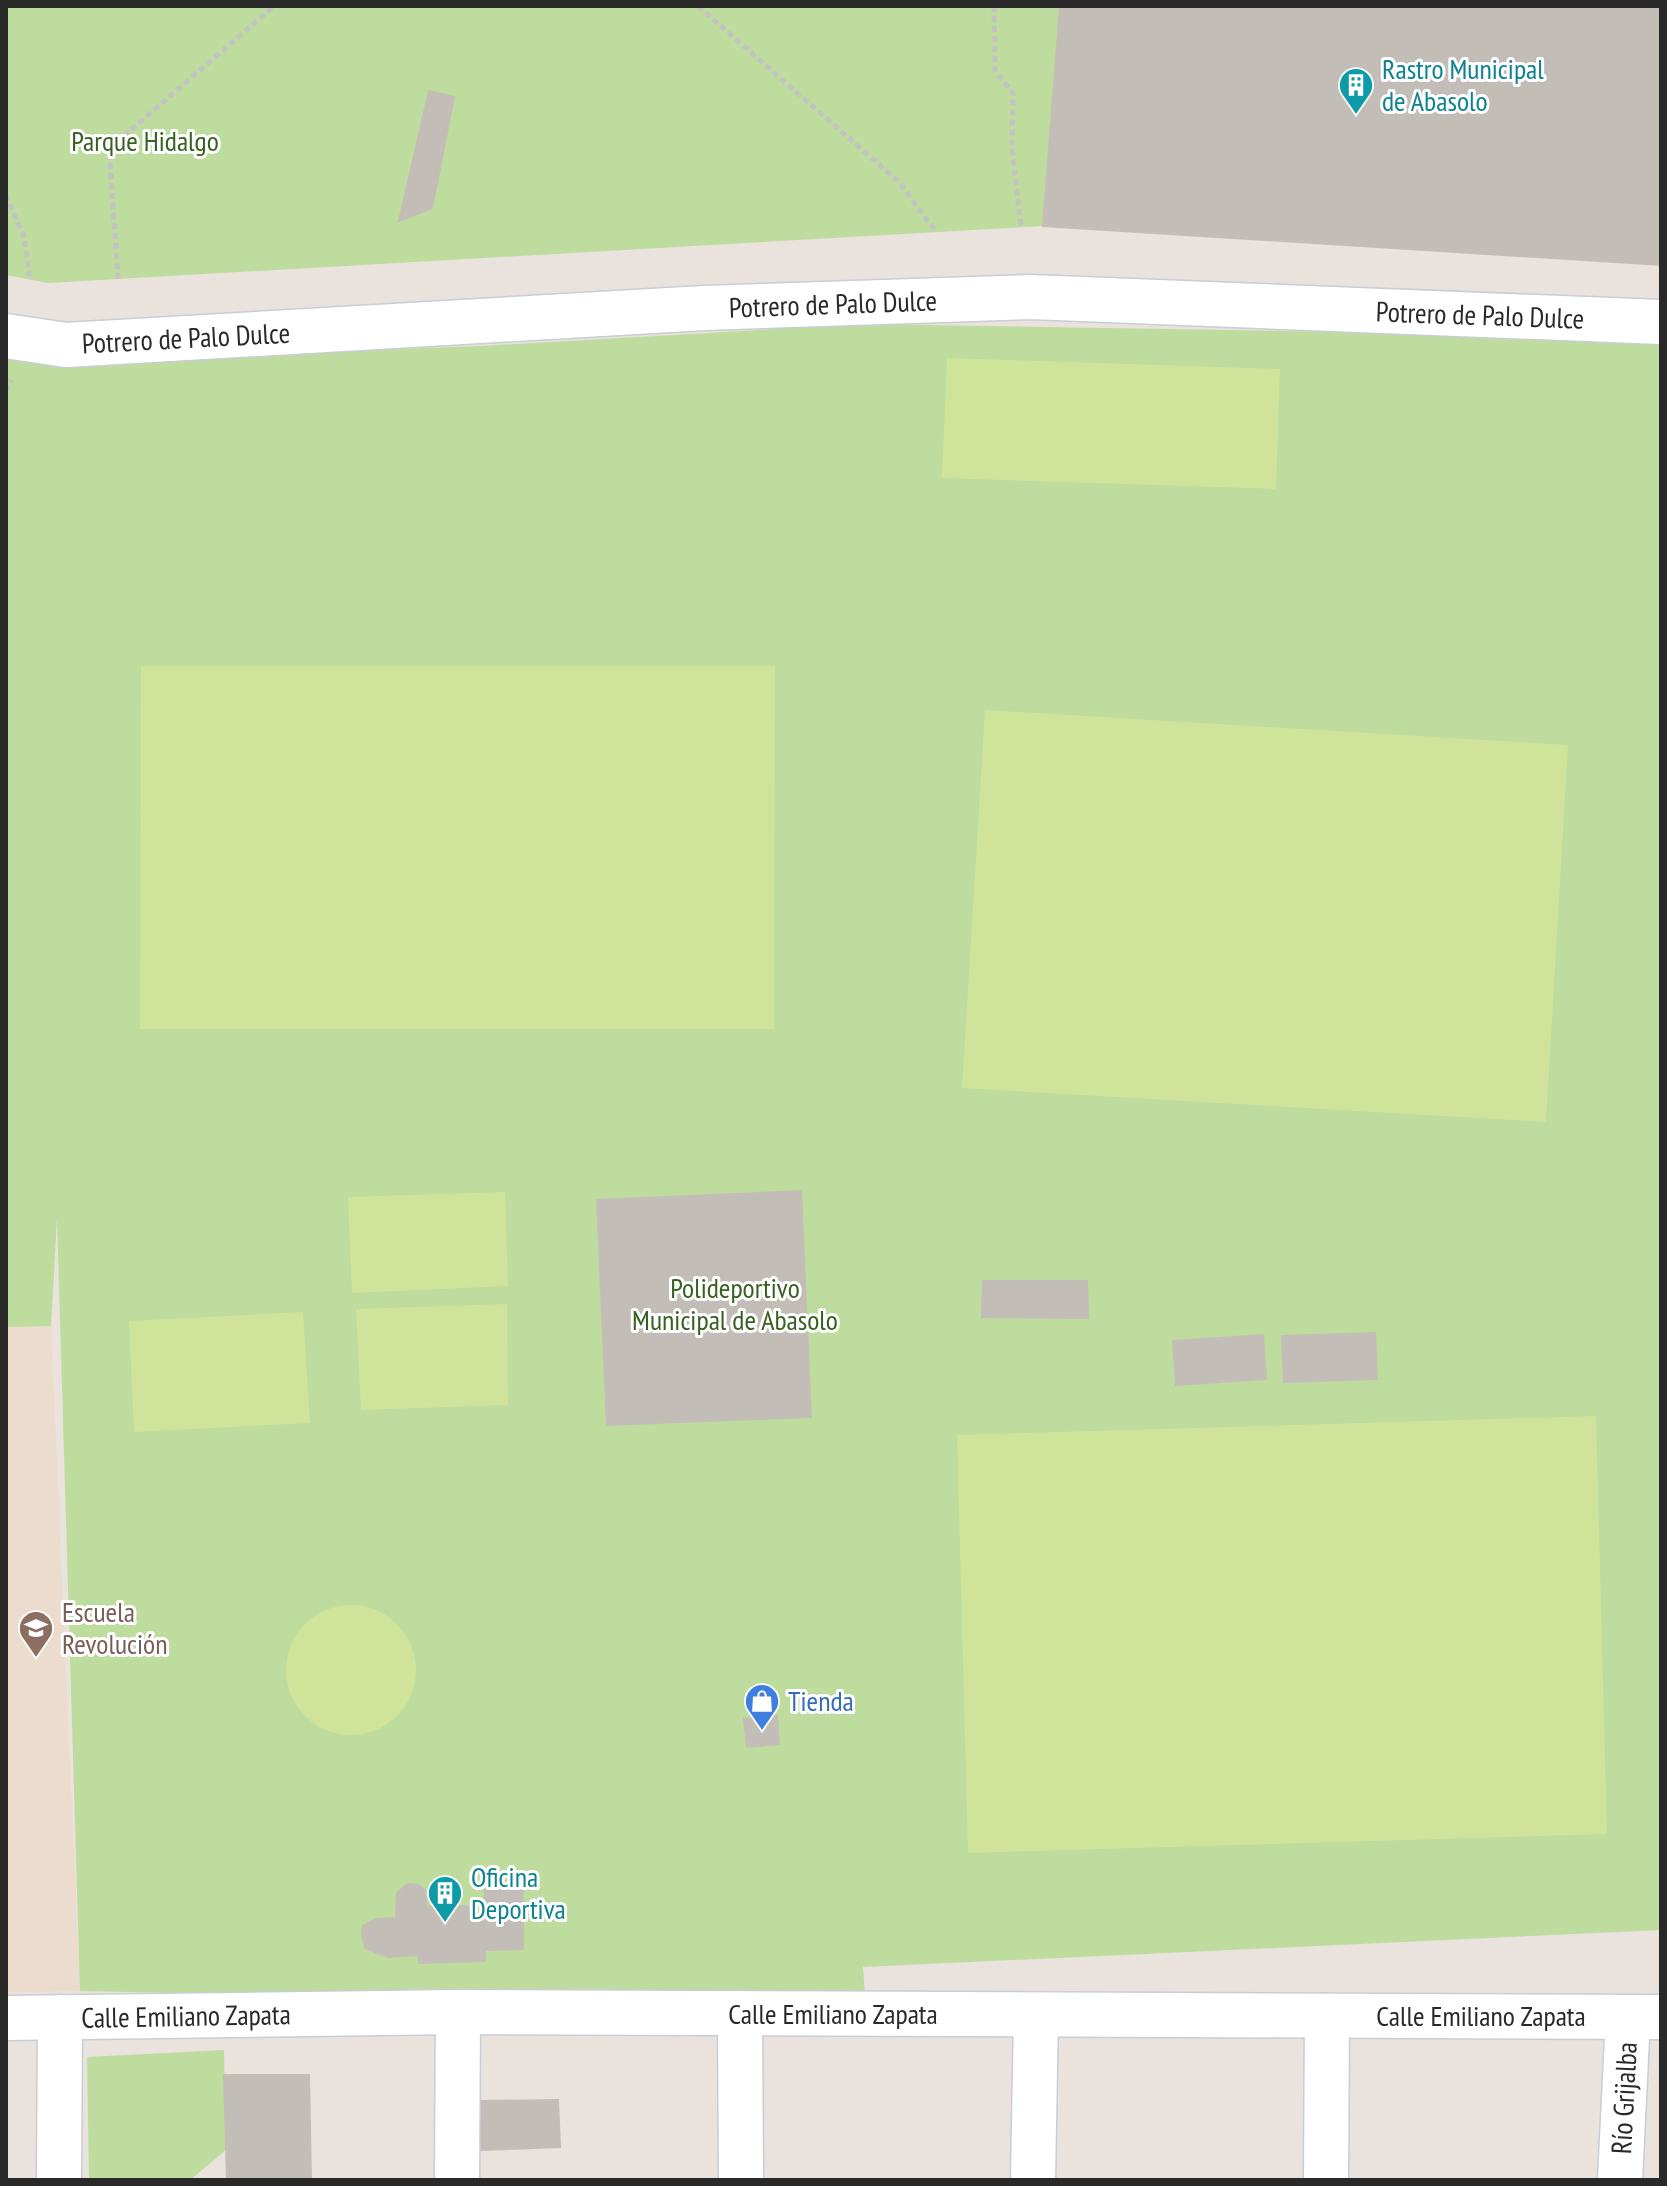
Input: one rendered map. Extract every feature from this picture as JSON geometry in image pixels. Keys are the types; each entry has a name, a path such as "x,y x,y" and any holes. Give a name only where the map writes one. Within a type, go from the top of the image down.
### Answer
{"street":[{"name":"Potrero de Palo Dulce","path":"6,336 66,345 704,308 1031,297 1661,322"},
{"name":"Calle Emiliano Zapata","path":"6,2018 458,2012 1645,2017"},
{"path":"457,2180 458,2012"},
{"path":"740,2013 741,2180"},
{"path":"1033,2180 1036,2015"},
{"path":"1326,2180 1327,2016"},
{"path":"59,2180 60,2017"},
{"name":"Río Grijalba","path":"1620,2180 1645,2017"}],"path":[{"path":"118,279 109,149 274,6"},
{"path":"698,6 899,182 936,232"},
{"path":"994,6 995,71 1013,93 1012,148 1021,227"},
{"path":"6,195 24,237 30,279"}],"shaded area":[{"name":"Escuela Revolución","path":"51,1326 80,1991 6,1992 6,1327"}],"green space":[{"name":"Parque Hidalgo","path":"6,6 1060,6 1043,226 48,283 6,275"},
{"name":"Polideportivo Municipal de Abasolo","path":"862,324 1661,337 1661,1930 863,1967 865,1997 488,1999 80,1991 57,1218 51,1326 6,1327 6,355 74,361 480,346"},
{"path":"947,358 1280,369 1276,489 942,478"},
{"path":"141,666 775,666 774,1029 140,1029"},
{"path":"985,710 1568,745 1546,1122 962,1088"},
{"path":"505,1192 508,1286 352,1293 348,1197"},
{"path":"507,1304 508,1405 361,1410 356,1309"},
{"path":"303,1312 310,1423 134,1432 129,1321"},
{"path":"1596,1416 1607,1834 968,1853 957,1435"},
{"path":"351,1605 376,1610 397,1624 411,1645 416,1670 411,1695 397,1716 376,1730 351,1735 326,1730 305,1716 291,1695 286,1670 291,1645 305,1624 326,1610"},
{"path":"224,2050 226,2150 190,2180 89,2180 87,2057"}],"building":[{"name":"Rastro Municipal de Abasolo","path":"1060,6 1661,6 1661,265 1043,226"},
{"path":"429,91 454,97 432,208 399,221"},
{"path":"801,1191 811,1417 607,1425 597,1200"},
{"path":"983,1281 1087,1281 1088,1318 982,1317"},
{"path":"1375,1333 1377,1379 1284,1382 1282,1336"},
{"path":"1263,1335 1266,1379 1176,1385 1173,1341"},
{"name":"Tienda","path":"777,1716 779,1744 747,1747 744,1719"},
{"name":"Oficina Deportiva","path":"500,1880 516,1883 523,1889 523,1949 485,1950 485,1961 419,1963 418,1955 388,1957 365,1948 363,1926 376,1919 396,1918 397,1893 408,1884 425,1890 427,1907 472,1906 473,1914 484,1913 485,1887"},
{"path":"224,2075 309,2075 311,2180 227,2180"},
{"path":"558,2100 560,2147 480,2150 481,2101"}],"place":[{"name":"Rastro Municipal de Abasolo","path":"1356,116"},
{"name":"Escuela Revolución","path":"36,1659"},
{"name":"Tienda","path":"762,1732"},
{"name":"Oficina Deportiva","path":"445,1924"}]}
